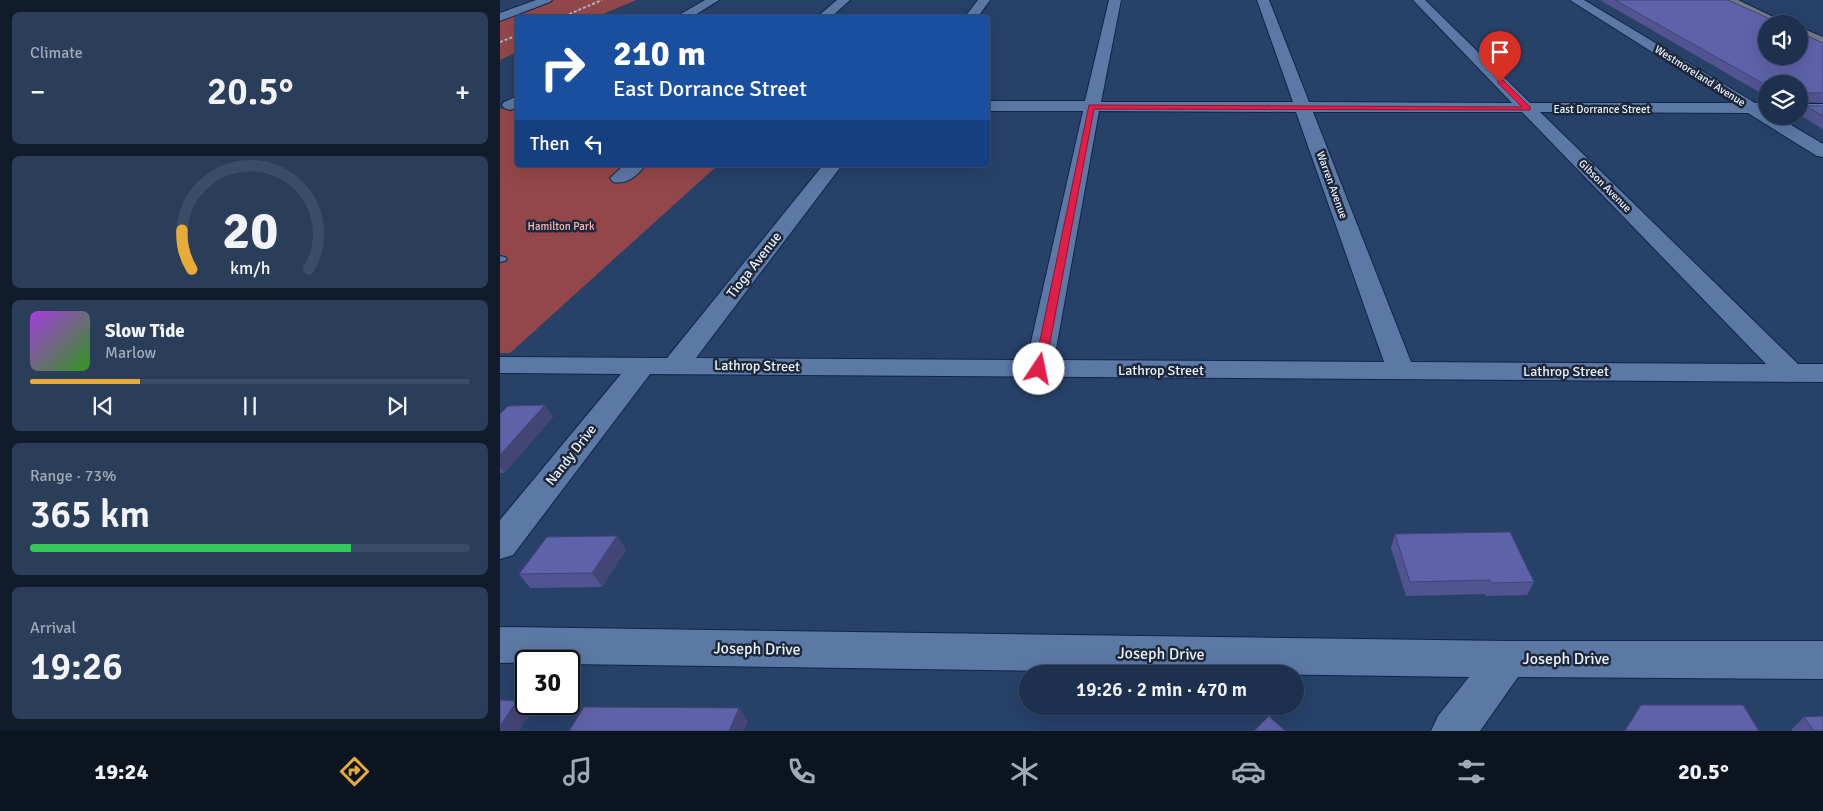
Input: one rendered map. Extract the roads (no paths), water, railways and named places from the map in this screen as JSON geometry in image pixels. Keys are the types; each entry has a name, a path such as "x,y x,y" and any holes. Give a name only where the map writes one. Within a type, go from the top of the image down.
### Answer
{"main road":[{"path":"1729,0 1762,15"},
{"path":"1808,35 1823,42"}],"street":[{"path":"502,16 546,0"},
{"path":"686,15 713,0"},
{"path":"826,15 844,0"},
{"path":"972,15 984,0"},
{"path":"1039,369 1115,0"},
{"name":"Warren Avenue","path":"1263,0 1401,370"},
{"name":"Gibson Avenue","path":"1419,0 1791,373"},
{"name":"Westmoreland Avenue","path":"1576,0 1758,107"},
{"name":"East Dorrance Street","path":"990,106 1528,109 1758,108"},
{"path":"1808,109 1823,109"},
{"name":"Westmoreland Avenue","path":"1784,125 1823,152"},
{"path":"620,178 634,167"},
{"name":"Tioga Avenue","path":"675,366 831,167"},
{"name":"Lathrop Street","path":"500,366 1823,372"},
{"name":"Nandy Drive","path":"500,545 642,366"},
{"name":"Joseph Drive","path":"500,645 1508,658 1823,660"},
{"path":"1453,731 1508,658"}],"railway":[{"path":"567,15 602,0"},
{"path":"500,42 515,36"}],"park label":[{"name":"Hamilton Park","path":"561,226"}]}
